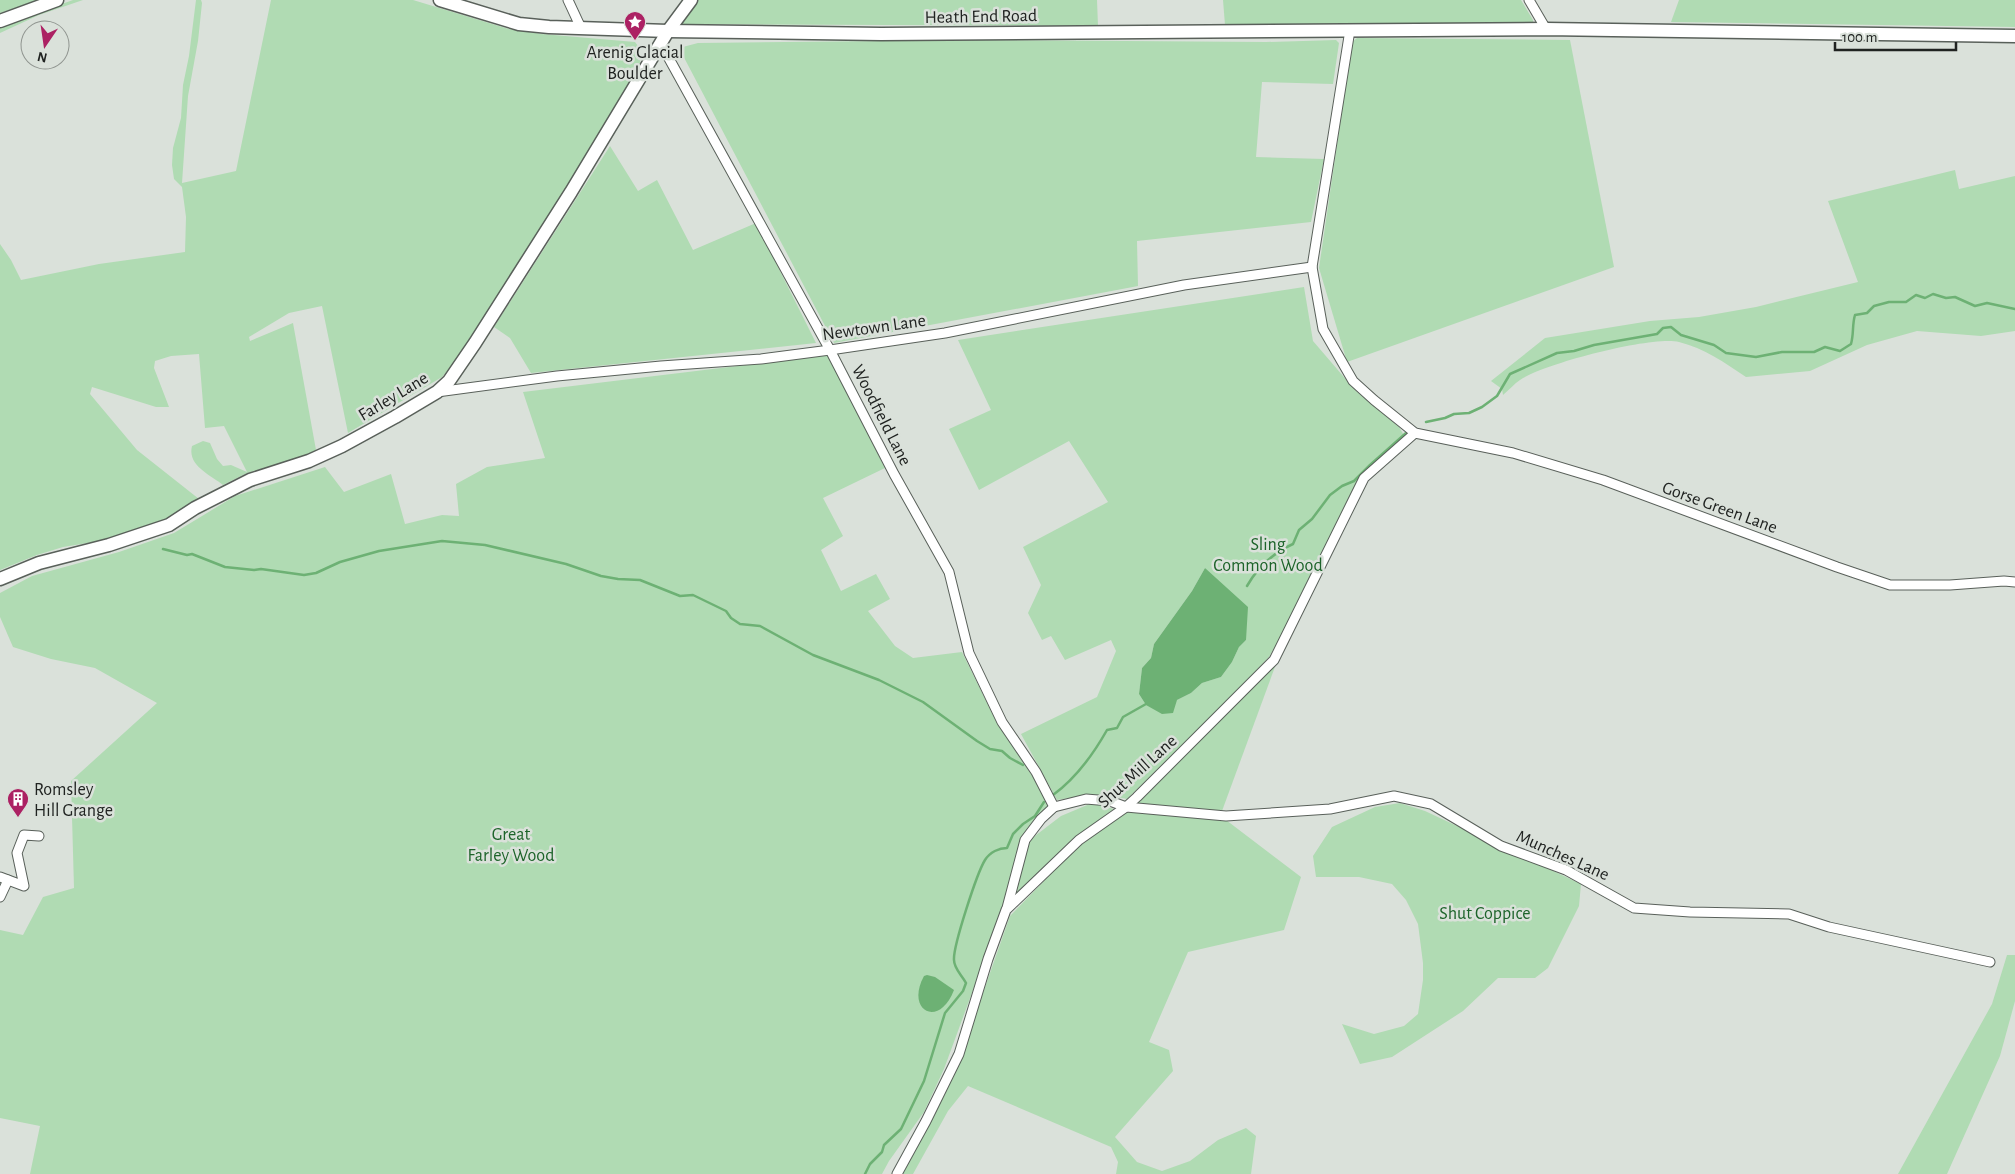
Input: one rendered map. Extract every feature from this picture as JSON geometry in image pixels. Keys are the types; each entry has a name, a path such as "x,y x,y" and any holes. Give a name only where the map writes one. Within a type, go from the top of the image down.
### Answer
{"street":[{"path":"0,21 56,0"},
{"name":"Heath End Road","path":"440,0 519,24 668,31 881,34 1546,29 2015,36"},
{"path":"568,0 581,28"},
{"name":"Farley Lane","path":"0,579 39,563 109,545 169,525 196,508 250,480 309,460 342,446 437,392 449,381 475,343 571,192 668,31 691,0"},
{"path":"1529,0 1546,29"},
{"path":"1350,30 1312,267 1323,329 1353,381 1415,433"},
{"name":"Woodfield Lane","path":"661,44 830,350 894,474 949,572 969,653 1002,722 1036,772 1054,807"},
{"name":"Newtown Lane","path":"437,392 557,376 761,359 830,350 945,333 1184,285 1312,267"},
{"name":"Gorse Green Lane","path":"1415,433 1513,453 1603,480 1837,568 1890,585 2015,582"},
{"name":"Shut Mill Lane","path":"897,1174 959,1054 988,959 1006,910 1079,840 1126,807 1274,660 1364,478 1415,433"},
{"name":"Munches Lane","path":"1126,807 1226,816 1330,809 1394,796 1431,804 1501,846 1566,870 1634,908 1690,912 1790,914 1829,927 1990,962"},
{"path":"1006,910 1025,840 1041,819 1054,807 1086,799 1110,801 1126,807"},
{"path":"0,897 4,879 24,886 17,853 24,835 39,836"}],"green space":[{"path":"0,0 39,0 0,13"},
{"path":"73,0 83,0 28,20 20,20 20,24 0,33 0,26"},
{"path":"196,0 201,0 202,3 198,41 188,96 182,183 236,171 271,0 413,0 509,29 542,34 635,42 640,52 640,59 638,70 580,168 454,363 442,377 348,433 322,306 289,313 249,337 250,341 293,323 316,450 303,457 247,473 223,485 196,464 191,453 192,446 203,441 210,443 217,459 223,466 231,465 247,472 224,426 205,428 199,354 171,356 155,361 154,368 169,407 156,407 92,387 90,394 137,450 199,499 167,520 100,541 63,547 0,570 0,244 21,280 99,264 185,252 186,217 182,187 174,179 172,165 173,148 181,118 183,85 189,56"},
{"path":"698,0 1097,0 1098,26 681,24"},
{"path":"1223,0 1521,0 1533,20 1533,24 1225,25"},
{"path":"1679,0 2015,0 2015,27 1671,22"},
{"path":"1357,38 1570,40 1614,267 1347,362 1319,268 1352,42"},
{"path":"979,40 1266,42 1336,40 1339,43 1333,84 1262,82 1256,157 1324,159 1311,222 1137,241 1138,286 834,343 679,48 698,43"},
{"path":"610,146 638,191 657,180 693,250 756,223 816,343 531,373 510,338 494,327"},
{"path":"1955,170 1959,189 2015,176 2015,331 1981,336 1917,331 1867,345 1810,371 1746,377 1714,356 1697,348 1679,342 1666,341 1598,352 1550,366 1520,380 1503,395 1502,389 1491,381 1545,338 1650,321 1699,317 1756,307 1858,282 1828,201"},
{"name":"Sling Common Wood","path":"1304,287 1313,341 1355,390 1399,427 1405,437 1361,479 1326,557 1269,657 1127,799 1092,796 1057,800 1021,734 1097,697 1116,651 1111,640 1065,660 1051,636 1042,640 1028,613 1041,585 1023,547 1108,502 1069,441 979,490 949,429 991,410 958,340","holes":["1205,568 1246,640 1239,647 1232,662 1221,677 1202,683 1191,693 1177,700 1146,705 1139,694 1142,668 1151,658 1154,644 1192,591"]},
{"name":"Great Farley Wood","path":"828,355 885,468 823,498 843,536 821,550 841,591 876,574 890,599 868,611 895,646 913,658 962,652 992,713 1054,810 1021,837 1003,905 944,1069 924,1112 882,1174 30,1174 40,1126 0,1118 0,930 23,935 43,897 74,888 71,781 157,703 95,668 51,659 13,647 0,617 0,593 32,576 119,552 174,533 235,496 325,467 344,492 391,474 405,524 442,515 459,516 456,484 487,467 545,458 523,392"},
{"path":"1276,664 1222,811 1134,804"},
{"path":"1092,803 1114,809 1075,838 1012,901 1027,842 1061,816"},
{"name":"Shut Coppice","path":"1400,803 1425,811 1581,884 1579,906 1548,968 1535,978 1498,978 1463,1011 1392,1057 1360,1064 1342,1024 1374,1034 1404,1026 1418,1014 1423,980 1423,963 1418,924 1406,900 1392,884 1359,877 1316,877 1313,856 1332,827 1375,807"},
{"path":"1124,812 1226,820 1301,877 1284,930 1188,952 1149,1042 1169,1050 1173,1071 1115,1137 1137,1162 1162,1171 1190,1161 1218,1140 1246,1128 1256,1136 1251,1174 1116,1174 1118,1162 1111,1147 968,1086 948,1111 913,1174 891,1174 929,1120 953,1078 1010,916 1080,844"},
{"path":"2007,955 2015,955 2015,1001 2000,1056 1947,1174 1898,1174 1992,1004"}],"shaded area":[{"path":"1205,568 1248,607 1246,640 1239,647 1232,662 1221,677 1202,683 1191,693 1177,700 1173,713 1162,714 1146,705 1139,694 1142,668 1151,658 1154,644 1192,591"},
{"path":"924,976 935,977 954,990 948,1002 933,1012 926,1011 921,1006 919,998 919,988"}],"waterway":[{"path":"1426,422 1454,414 1469,413 1482,407 1497,396 1510,374 1557,353 1657,334 1663,328 1671,327 1681,335 1714,345 1726,353 1756,357 1782,352 1814,352 1825,347 1840,351 1851,344 1855,315 1867,313 1874,306 1889,302 1906,302 1916,295 1925,298 1933,294 1946,298 1955,297 1975,306 1987,303 2015,309"},
{"path":"1247,586 1267,561 1293,544 1299,530 1312,519 1330,495 1342,486 1354,481 1406,433"},
{"path":"163,549 187,555 192,554 225,567 261,569 304,575 316,573 340,562 379,551 442,541 485,545 566,564 601,576 640,580 680,596 693,595 726,611 731,618 740,624 760,626 813,655 879,680 923,702 977,741 990,749 1002,751 1023,765"},
{"path":"1053,795 1083,765 1107,730 1117,728 1123,717 1146,704"},
{"path":"865,1174 870,1164 882,1152 884,1145 901,1129 924,1081 945,1013 963,991 966,983 955,966 955,952 966,910 981,867 992,853 1007,848 1013,834 1035,816 1044,802"}],"place":[{"name":"Arenig Glacial Boulder","path":"635,41"},
{"name":"Romsley Hill Grange","path":"18,818"}]}
